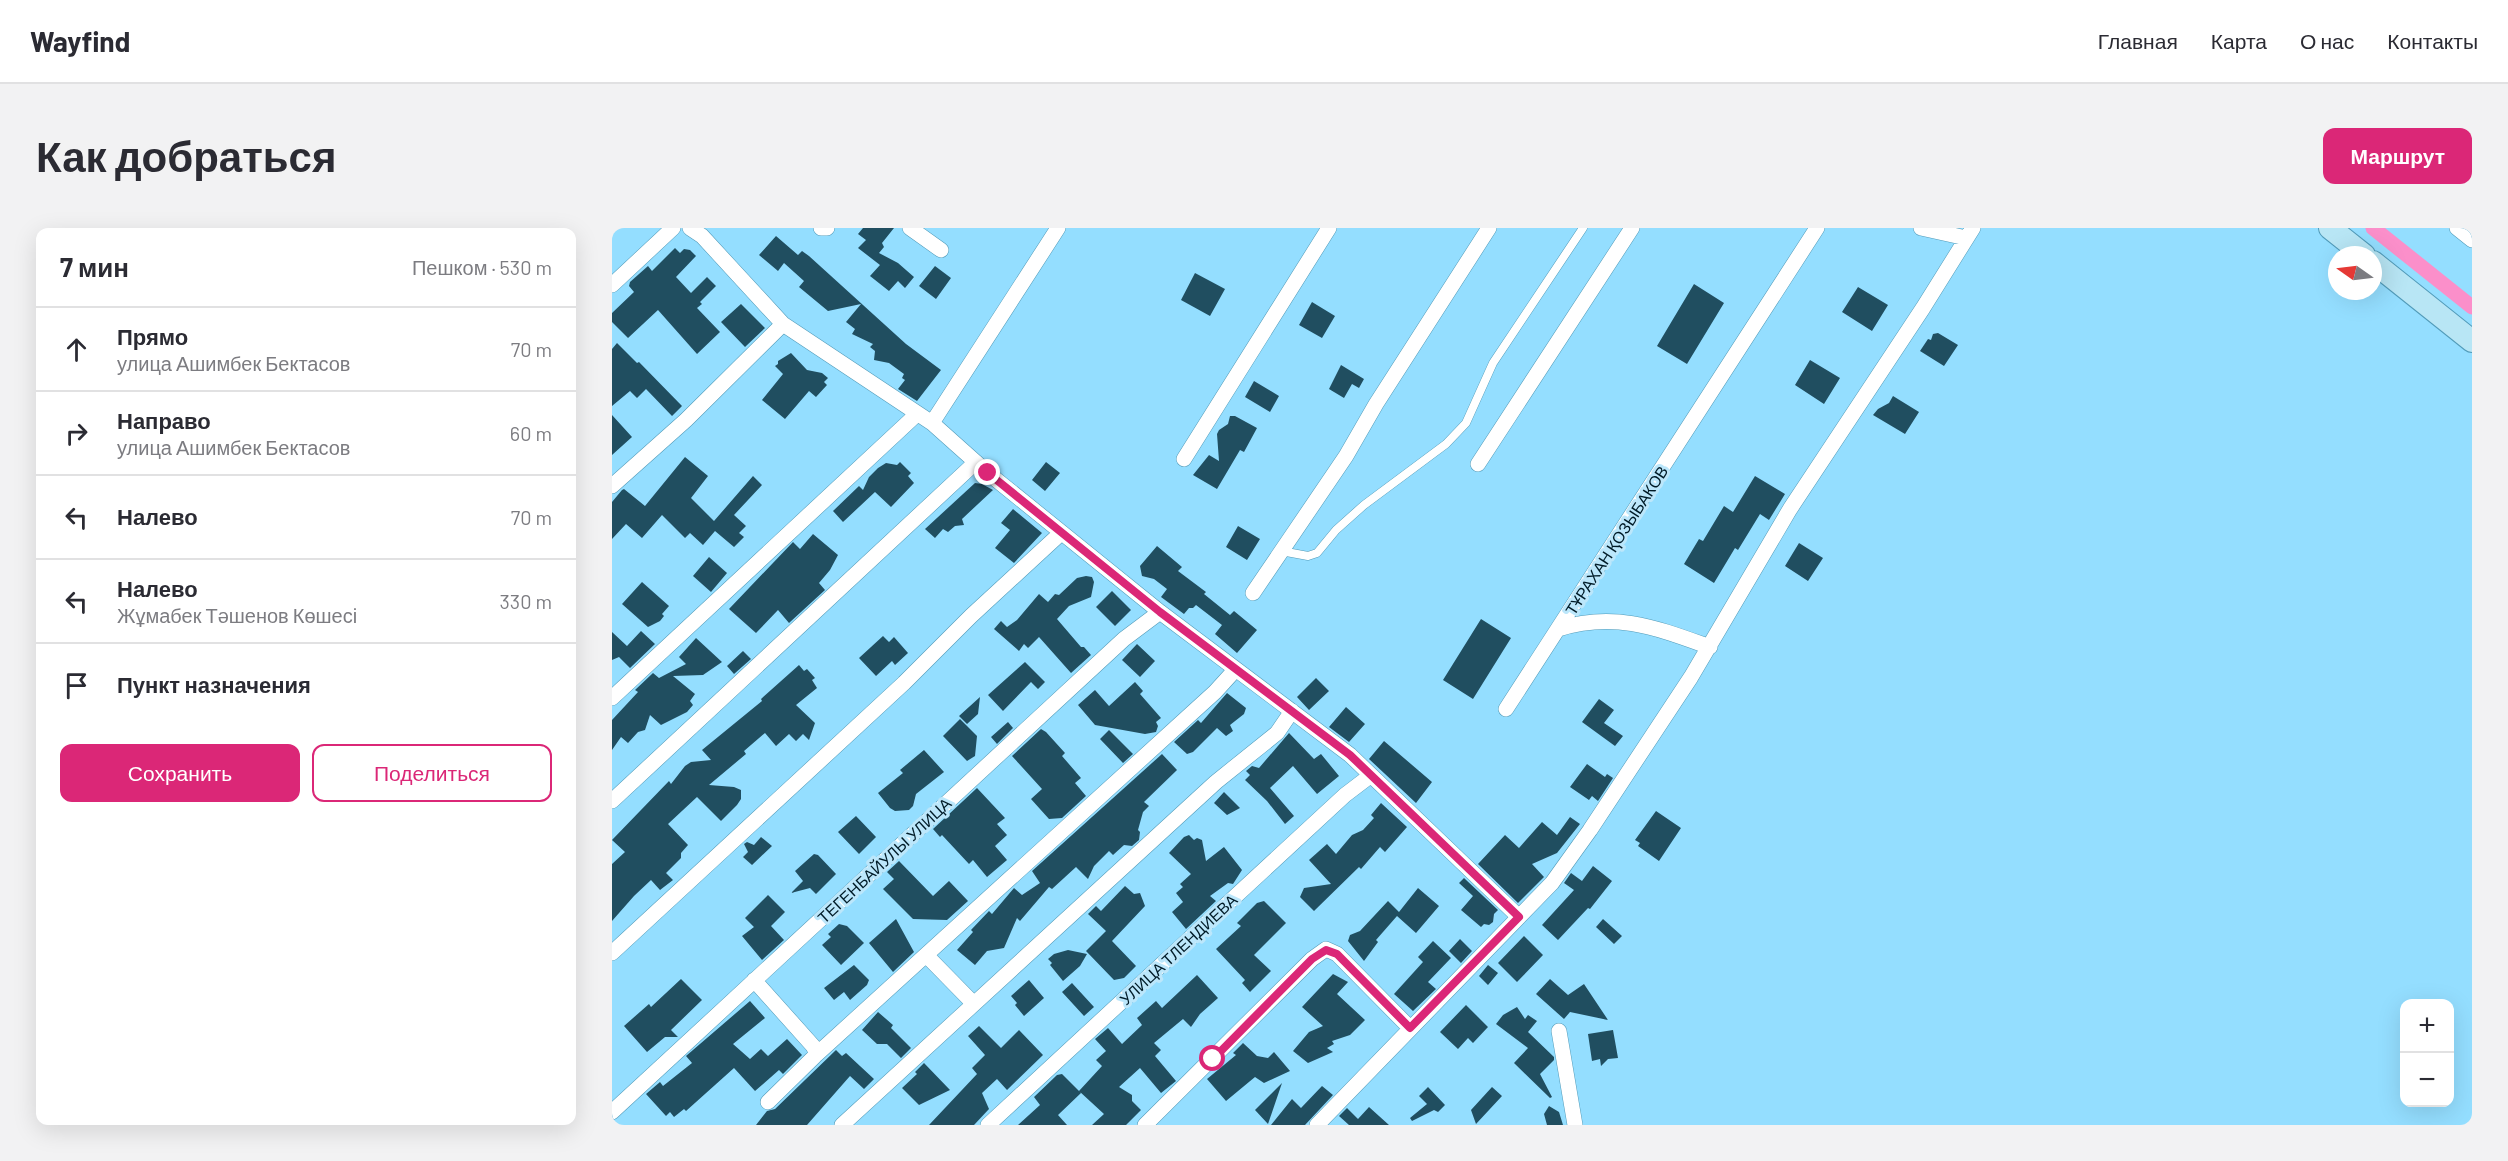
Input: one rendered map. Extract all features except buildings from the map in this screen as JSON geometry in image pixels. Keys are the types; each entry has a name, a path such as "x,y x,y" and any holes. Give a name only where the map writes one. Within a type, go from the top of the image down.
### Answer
{"main road":[{"path":"2330,228 2353,246"},
{"path":"2382,269 2472,341"}],"street":[{"path":"612,285 673,228"},
{"path":"690,228 702,236 783,324 932,423 1061,533 1160,612 1350,755 1519,917"},
{"path":"821,228 827,228"},
{"path":"910,228 941,250"},
{"path":"932,423 1058,228"},
{"path":"1184,459 1329,228"},
{"path":"1253,593 1346,456 1376,404 1489,228"},
{"path":"1478,464 1632,228"},
{"name":"ТҰРАХАН ҚОЗЫБАКОВ","path":"1506,709 1816,228"},
{"path":"1317,1125 1552,883 1590,830 1710,647 1790,509 1923,308 1969,233 1921,228"},
{"path":"2457,228 2472,240"},
{"path":"612,486 686,420 783,324"},
{"path":"612,698 917,414"},
{"path":"612,801 976,462"},
{"path":"612,953 904,683 971,616 1061,533"},
{"name":"ТЕГЕНБАЙУЛЫ УЛИЦА","path":"612,1112 1124,639 1160,612"},
{"path":"1558,629 1579,622 1610,621 1658,628 1710,647"},
{"path":"768,1102 817,1054 1215,692 1235,670"},
{"path":"842,1125 1216,782 1277,733 1292,711"},
{"name":"УЛИЦА ТЛЕНДИЕВА","path":"988,1125 1345,795 1370,776"},
{"path":"1145,1125 1312,959 1326,950 1337,954 1410,1028"},
{"path":"927,956 974,1004"},
{"path":"754,980 813,1046 817,1054"},
{"path":"1559,1031 1575,1125"}],"lane":[{"path":"1281,551 1308,555 1317,553 1336,530 1364,505 1446,444 1466,423 1493,363 1583,228"}],"waterway":[{"path":"2373,228 2472,307"}],"route":[{"path":"988,473 1160,612 1350,755 1519,917 1410,1028 1337,954 1326,950 1312,959 1213,1059"}]}
